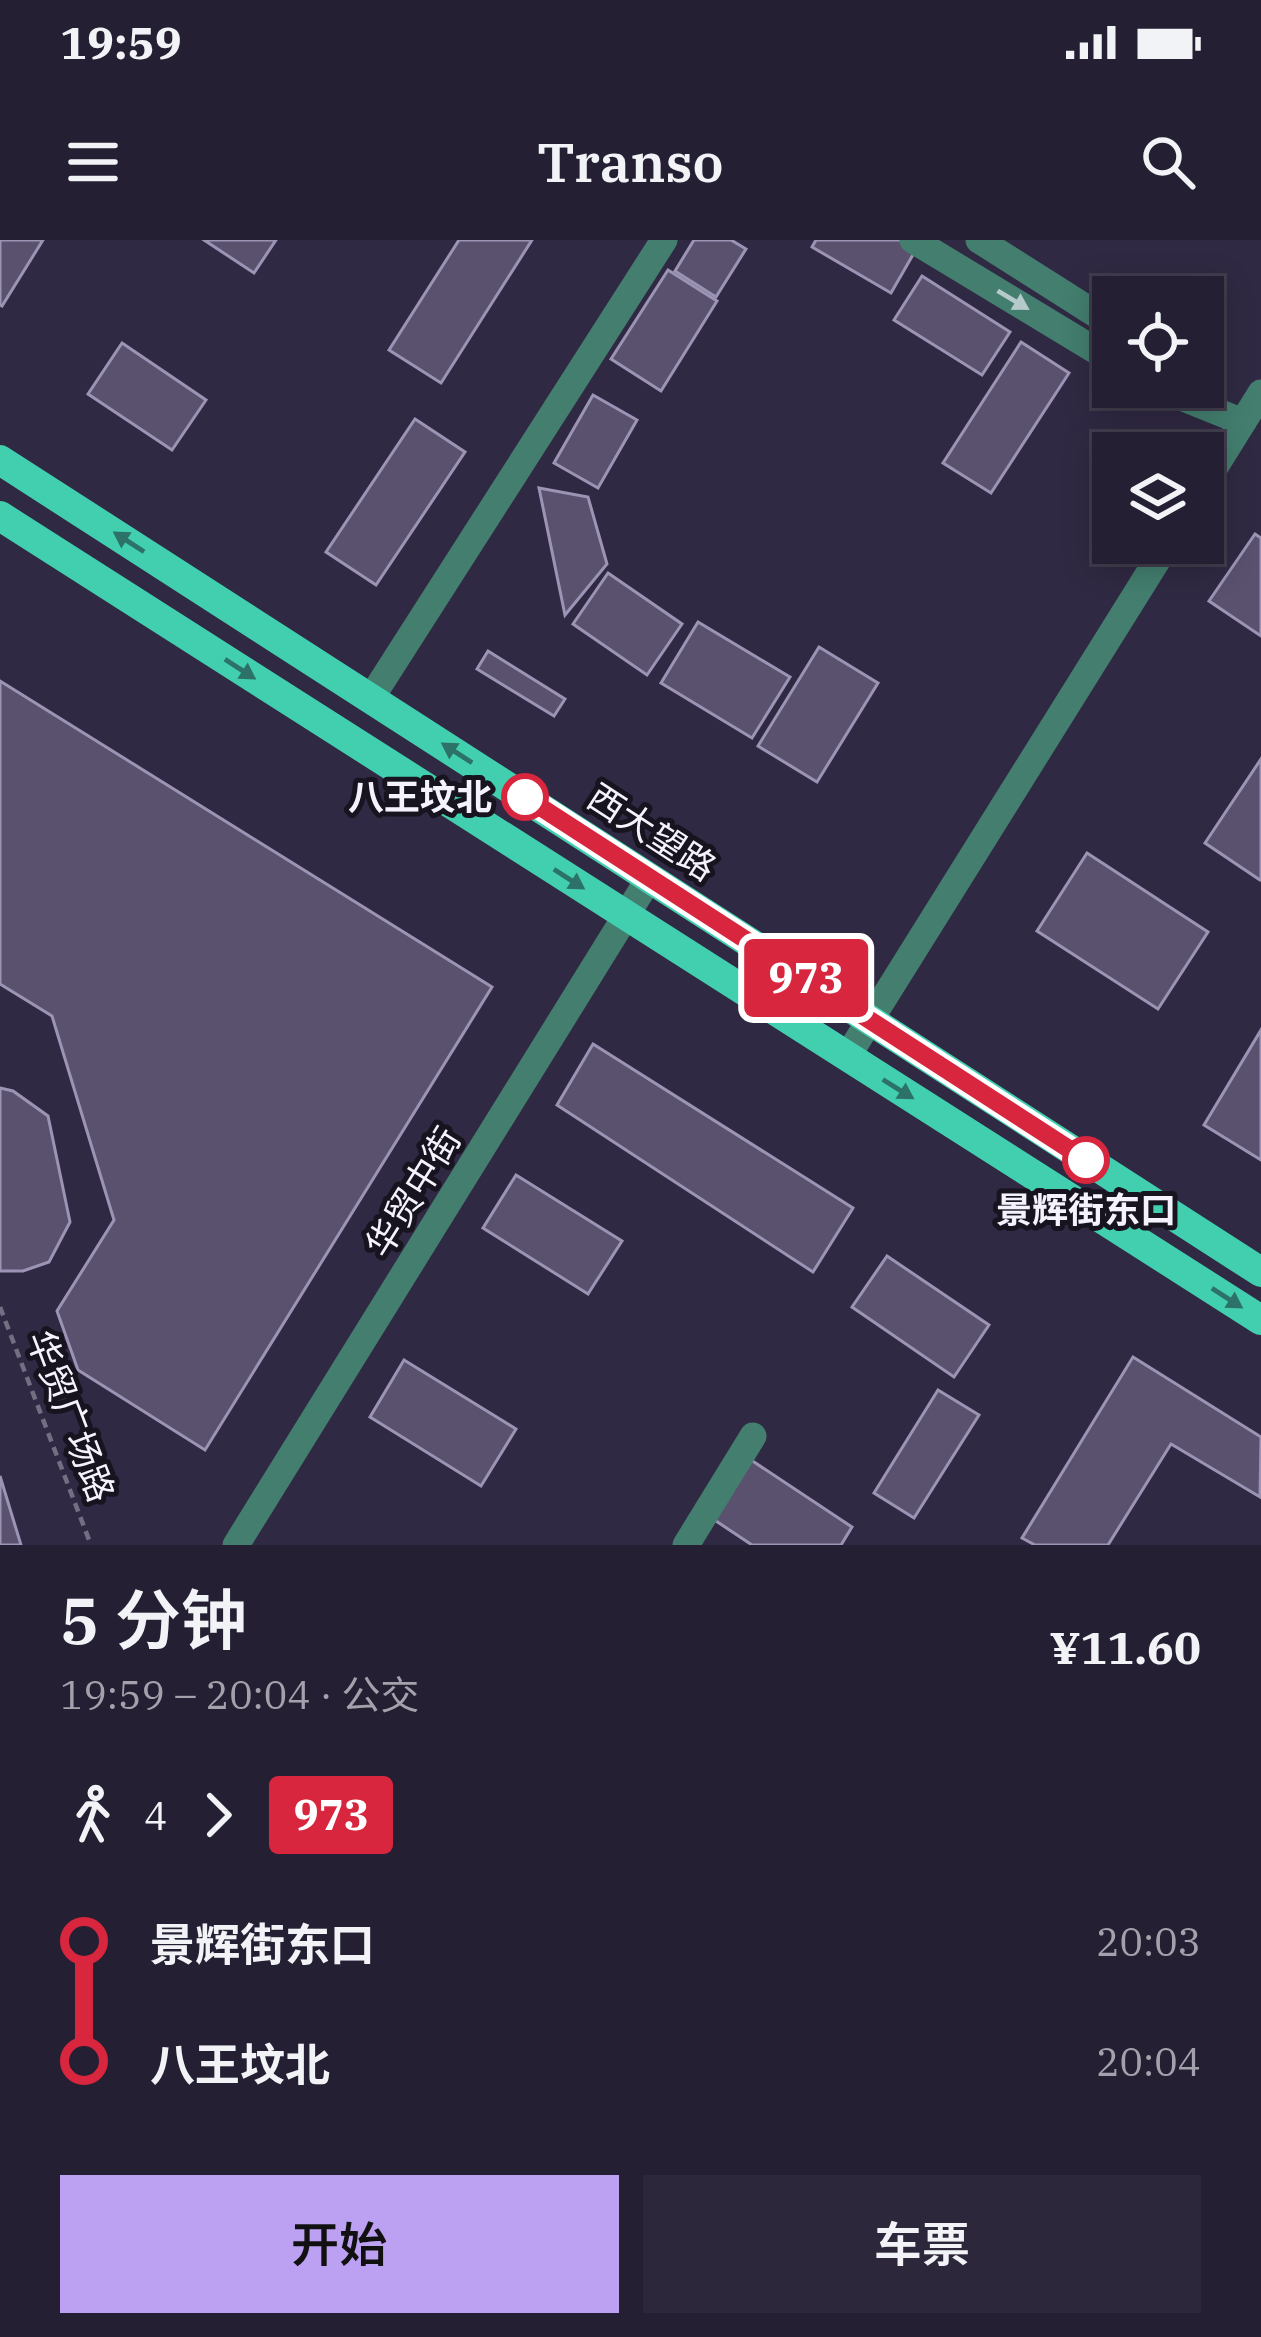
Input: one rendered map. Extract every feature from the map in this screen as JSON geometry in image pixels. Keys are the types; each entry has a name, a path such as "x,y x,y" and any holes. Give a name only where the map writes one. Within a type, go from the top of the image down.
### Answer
{"main road":[{"name":"西大望路","path":"0,460 1261,1272"},
{"path":"0,516 1261,1320"}],"street":[{"path":"371,698 664,240"},
{"path":"913,240 1092,348"},
{"path":"979,240 1092,312"},
{"path":"1224,463 1252,432 1261,393"},
{"path":"1224,407 1252,432"},
{"path":"1201,408 1252,432"},
{"path":"847,1057 1155,564"},
{"name":"华贸中街","path":"236,1545 650,877"},
{"path":"686,1545 752,1436"}],"path":[{"name":"华贸广场路","path":"0,1307 91,1545"}],"building":[{"path":"0,240 43,240 2,306 0,305"},
{"path":"204,240 276,240 254,273"},
{"path":"459,240 532,240 441,383 389,350"},
{"path":"694,240 731,240 746,249 716,297 675,271"},
{"path":"816,240 908,240 918,246 891,293 812,247"},
{"path":"668,270 717,301 661,391 611,359"},
{"path":"922,276 1010,332 982,375 894,320"},
{"path":"1021,342 1069,373 991,493 943,463"},
{"path":"122,343 206,400 172,450 88,394"},
{"path":"593,395 637,420 598,488 554,463"},
{"path":"415,419 465,452 376,585 326,552"},
{"path":"539,488 588,497 607,564 565,615"},
{"path":"1255,534 1261,538 1261,636 1209,601"},
{"path":"608,573 682,624 647,675 573,624"},
{"path":"698,622 790,677 752,738 661,683"},
{"path":"819,647 878,683 817,782 758,746"},
{"path":"488,651 565,699 554,716 477,669"},
{"path":"0,681 492,987 205,1450 78,1370 57,1311 114,1220 52,1016 0,984"},
{"path":"1261,759 1261,879 1260,880 1205,843"},
{"path":"1087,853 1208,932 1158,1009 1037,931"},
{"path":"1261,1030 1261,1160 1204,1125"},
{"path":"593,1044 853,1208 813,1272 557,1105"},
{"path":"0,1088 13,1091 48,1116 70,1222 49,1262 23,1271 0,1271"},
{"path":"516,1175 622,1241 588,1294 483,1228"},
{"path":"887,1256 989,1325 954,1377 852,1307"},
{"path":"1133,1357 1261,1437 1260,1497 1171,1444 1108,1545 1035,1545 1022,1538"},
{"path":"404,1360 516,1429 481,1486 370,1417"},
{"path":"938,1390 979,1415 914,1518 874,1493"},
{"path":"748,1458 852,1527 841,1545 752,1545 710,1517"},
{"path":"0,1476 21,1545 0,1545"}],"bus line":[{"name":"973","path":"525,797 1086,1160"}],"place":[{"name":"八王坟北","path":"525,797"},
{"name":"景辉街东口","path":"1086,1160"}]}
